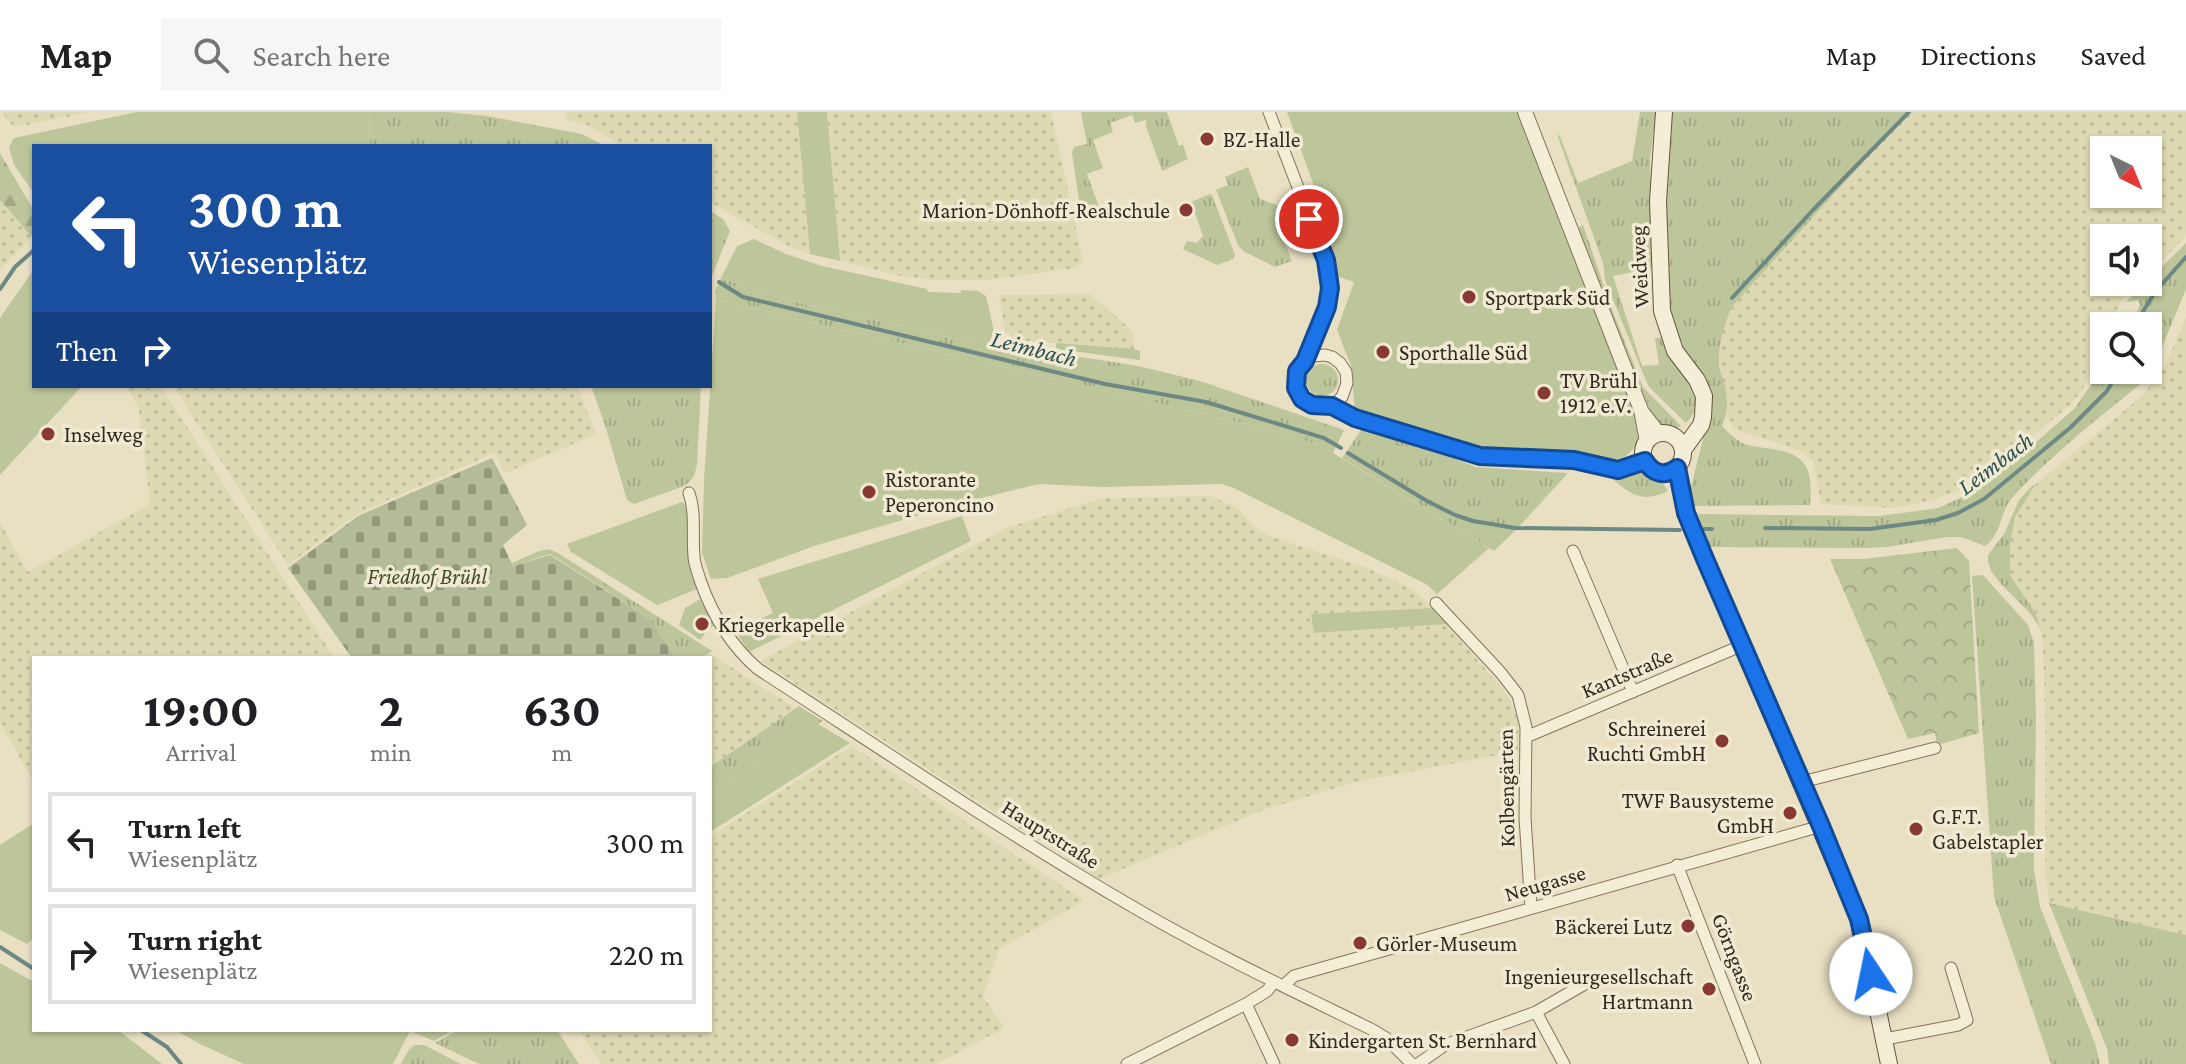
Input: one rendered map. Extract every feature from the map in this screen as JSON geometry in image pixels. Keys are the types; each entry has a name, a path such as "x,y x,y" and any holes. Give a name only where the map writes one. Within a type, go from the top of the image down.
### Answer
{"main road":[{"name":"Weidweg","path":"1664,112 1658,201 1662,311 1675,351 1703,390 1704,409 1701,425 1666,440"},
{"path":"1666,440 1681,463 1670,471 1649,467 1643,454 1666,440"},
{"path":"1670,471 1859,919 1889,1064"}],"street":[{"path":"1269,112 1329,275 1327,307 1305,361 1297,371 1296,388 1302,399 1312,405 1332,406 1355,418 1480,456 1574,460 1618,470 1645,461"},
{"path":"1525,112 1641,410 1666,440"},
{"path":"1305,361 1313,356 1325,355 1340,363 1346,372 1347,383 1342,397 1332,406"},
{"name":"Hauptstraße","path":"689,493 693,502 694,560 705,592 732,642 758,669 992,821 1104,889 1279,984 1371,1029 1415,1064 1445,1045 1536,1012 1583,985"},
{"path":"1573,551 1633,692"},
{"name":"Kolbengärten","path":"1436,603 1518,695 1526,727 1525,818 1531,908"},
{"name":"Kantstraße","path":"1526,737 1743,645"},
{"path":"1802,782 1935,748"},
{"name":"Neugasse","path":"1127,1064 1294,976 1821,826"},
{"name":"Görngasse","path":"1677,865 1755,1064"},
{"path":"1885,1039 1958,1025 1967,1020 1951,968"},
{"path":"1246,1004 1274,1064"},
{"path":"1536,1012 1564,1064"}],"shaded area":[{"path":"3,112 91,112 16,127 8,122"},
{"path":"566,112 797,112 810,254 790,247 712,203 712,144 620,144 587,125 567,120"},
{"path":"827,112 1051,112 1083,262 1075,268 989,280 933,280 901,276 840,261"},
{"path":"1908,112 2186,112 2186,235 2162,260 2162,224 2090,224 2090,296 2124,296 2115,312 2090,312 2090,375 2070,405 1995,467 1963,488 1934,500 1892,508 1821,504 1813,461 1801,451 1734,429 1726,416 1726,391 1718,367 1721,336 1731,308"},
{"path":"0,200 32,237 0,270"},
{"path":"1090,294 1129,328 1134,338 1134,349 1014,340 1005,331 999,295"},
{"path":"2186,316 2186,935 2049,903 2045,870 2043,642 2036,614 2010,575 2010,545 2015,516 2035,485 2141,397 2151,384 2162,384 2165,367"},
{"path":"127,388 162,388 333,656 32,656 32,779 0,723 0,523 28,572 150,504 139,409"},
{"path":"174,388 578,388 596,434 505,473 494,453 357,514 288,565"},
{"path":"1211,496 1237,508 1254,527 1272,537 1365,567 1409,587 1433,608 1312,614 1314,633 1447,624 1509,697 1519,724 1519,751 1355,782 1260,811 1099,879 760,661 1006,528 1103,498"},
{"path":"709,653 795,708 712,766 712,656 705,656"},
{"path":"852,746 1084,901 999,949 983,996 1004,1028 936,1064 601,1064 580,1032 712,1032 712,835"}],"green space":[{"path":"137,112 369,112 370,144 32,144 32,190 14,165 9,147 14,138"},
{"path":"369,112 448,112 487,116 582,134 601,144 370,144"},
{"path":"797,112 827,112 840,261 810,254"},
{"path":"1081,112 1167,112 1179,146 1183,145 1188,159 1162,171 1146,120 1135,123 1132,115 1110,123 1113,132 1093,140 1103,168 1087,174 1099,207 1081,214 1072,153 1074,147 1087,144"},
{"name":"Sportpark Süd","path":"1287,112 1518,112 1632,407 1640,434 1636,446 1626,456 1608,462 1559,453 1481,450 1355,412 1351,366 1337,330 1354,282 1336,276 1326,244 1334,240"},
{"path":"1640,112 1656,112 1650,159 1652,268 1613,276 1642,366 1659,365 1655,338 1663,337 1672,360 1692,387 1696,408 1686,423 1647,383 1605,280 1603,263 1558,137 1559,134 1578,183 1632,161"},
{"path":"1669,112 1908,112 1731,308 1722,335 1719,366 1727,405 1722,426 1742,443 1786,452 1801,460 1809,476 1810,505 1693,506 1691,487 1703,439 1700,434 1711,412 1711,393 1703,376 1682,349 1670,318 1663,226"},
{"path":"0,153 32,208 32,237 0,200"},
{"path":"1248,167 1260,199 1283,207 1291,225 1280,230 1292,261 1275,267 1243,251 1238,245 1216,190 1228,185 1225,177"},
{"path":"1210,194 1235,255 1233,259 1217,265 1183,249 1187,241 1197,243 1203,236 1191,202"},
{"path":"712,212 723,219 730,231 712,276"},
{"path":"1583,225 1643,387 1681,426 1674,430 1666,428 1654,418 1637,380 1579,233 1579,227"},
{"path":"754,239 822,266 927,289 928,292 978,291 986,296 997,345 970,342 783,299 721,278 737,246"},
{"path":"2186,243 2186,289 2162,347 2162,312 2137,312 2140,305 2138,300 2126,302 2132,296 2162,296 2162,267"},
{"path":"32,272 32,388 80,388 0,475 0,318"},
{"path":"721,278 783,299 970,342 1138,366 1200,381 1344,430 1333,453 1281,432 716,300 715,291"},
{"path":"716,300 1281,432 1333,453 1489,548 1437,594 1426,584 1221,484 1104,487 1039,484 957,504 814,546 727,578 711,579 702,553"},
{"path":"1056,343 1134,349 1140,351 1140,360 1056,349"},
{"path":"1322,364 1333,369 1338,380 1333,391 1322,396 1311,391 1306,380 1311,369"},
{"path":"2092,384 2140,384 2073,439 2012,498 1995,535 1985,546 1961,537 1947,537 1866,548 1710,547 1698,514 1880,516 1938,508 1969,494 2018,458 2075,408"},
{"path":"592,388 701,388 697,464 690,482 684,486 634,504 627,500"},
{"path":"1366,423 1475,467 1568,473 1494,551 1342,458"},
{"name":"Friedhof Brühl","path":"492,458 527,525 503,545 513,566 550,555 651,620 675,656 351,656 288,568 358,516"},
{"path":"1639,471 1661,481 1668,491 1643,497 1623,488 1609,476"},
{"path":"2033,485 2015,517 2010,545 2010,575 2036,614 2040,628 2030,613 2001,584 1988,562 1988,555 2004,534 2019,500"},
{"path":"682,502 689,509 688,559 697,589 657,605 571,552 567,544"},
{"path":"962,516 971,541 749,652 735,631 773,613 758,579"},
{"path":"1957,548 1969,561 1979,733 1937,745 1935,733 1908,739 1830,559 1863,559"},
{"path":"549,549 558,553 712,651 704,656 675,656 651,620 550,554 513,566 512,563"},
{"path":"1983,575 2028,625 2034,643 2034,869 2040,907 2095,1043 2100,1064 2051,1064 1994,897 1972,576"},
{"path":"700,599 715,625 700,640 679,625 685,608"},
{"path":"1433,608 1447,624 1314,633 1311,614"},
{"path":"799,706 823,721 712,793 712,766"},
{"path":"818,724 850,743 712,831 712,793"},
{"path":"32,824 32,940 27,944 0,930 0,845"},
{"path":"2049,903 2186,935 2186,1064 2109,1064 2107,1049"},
{"path":"0,963 32,981 32,1032 121,1032 162,1064 0,1064"},
{"path":"179,1032 409,1032 393,1064 244,1064"},
{"path":"412,1032 450,1032 434,1041"},
{"path":"454,1032 558,1032 579,1064 479,1064 435,1043"},
{"path":"414,1045 424,1045 461,1064 401,1064"}],"waterway":[{"path":"1732,298 1909,112"},
{"name":"Leimbach","path":"0,289 15,267 32,252"},
{"name":"Leimbach","path":"2143,312 2155,292 2186,257"},
{"name":"Leimbach","path":"719,282 743,297 1105,384 1206,402 1324,438 1341,448"},
{"name":"Leimbach","path":"1765,528 1870,529 1936,520 1958,513 1984,499 2070,428 2111,384"},
{"name":"Leimbach","path":"1348,453 1427,501 1473,521 1515,528 1680,530"},
{"name":"Leimbach","path":"1704,529 1712,529"},
{"name":"Leimbach","path":"0,947 32,968"},
{"name":"Leimbach","path":"144,1032 167,1047 181,1064"}],"place":[{"name":"BZ-Halle","path":"1207,139"},
{"name":"Marion-Dönhoff-Realschule","path":"1186,210"},
{"name":"Sportpark Süd","path":"1469,297"},
{"name":"Sporthalle Süd","path":"1383,352"},
{"name":"TV Brühl 1912 e.V.","path":"1544,393"},
{"name":"Inselweg","path":"48,434"},
{"name":"Ristorante Peperoncino","path":"869,492"},
{"name":"Kriegerkapelle","path":"702,624"},
{"name":"Schreinerei Ruchti GmbH","path":"1722,741"},
{"name":"TWF Bausysteme GmbH","path":"1790,813"},
{"name":"G.F.T. Gabelstapler","path":"1916,829"},
{"name":"Bäckerei Lutz","path":"1688,926"},
{"name":"Görler-Museum","path":"1360,943"},
{"name":"Ingenieurgesellschaft Hartmann","path":"1709,989"},
{"name":"Kindergarten St. Bernhard","path":"1292,1040"}],"route":[{"path":"1309,219 1326,260 1330,288 1327,307 1305,361 1297,371 1296,388 1302,399 1312,405 1332,406 1355,418 1480,456 1574,460 1618,470 1645,461 1655,472 1662,474 1677,468 1686,513 1859,919 1871,974"}]}
